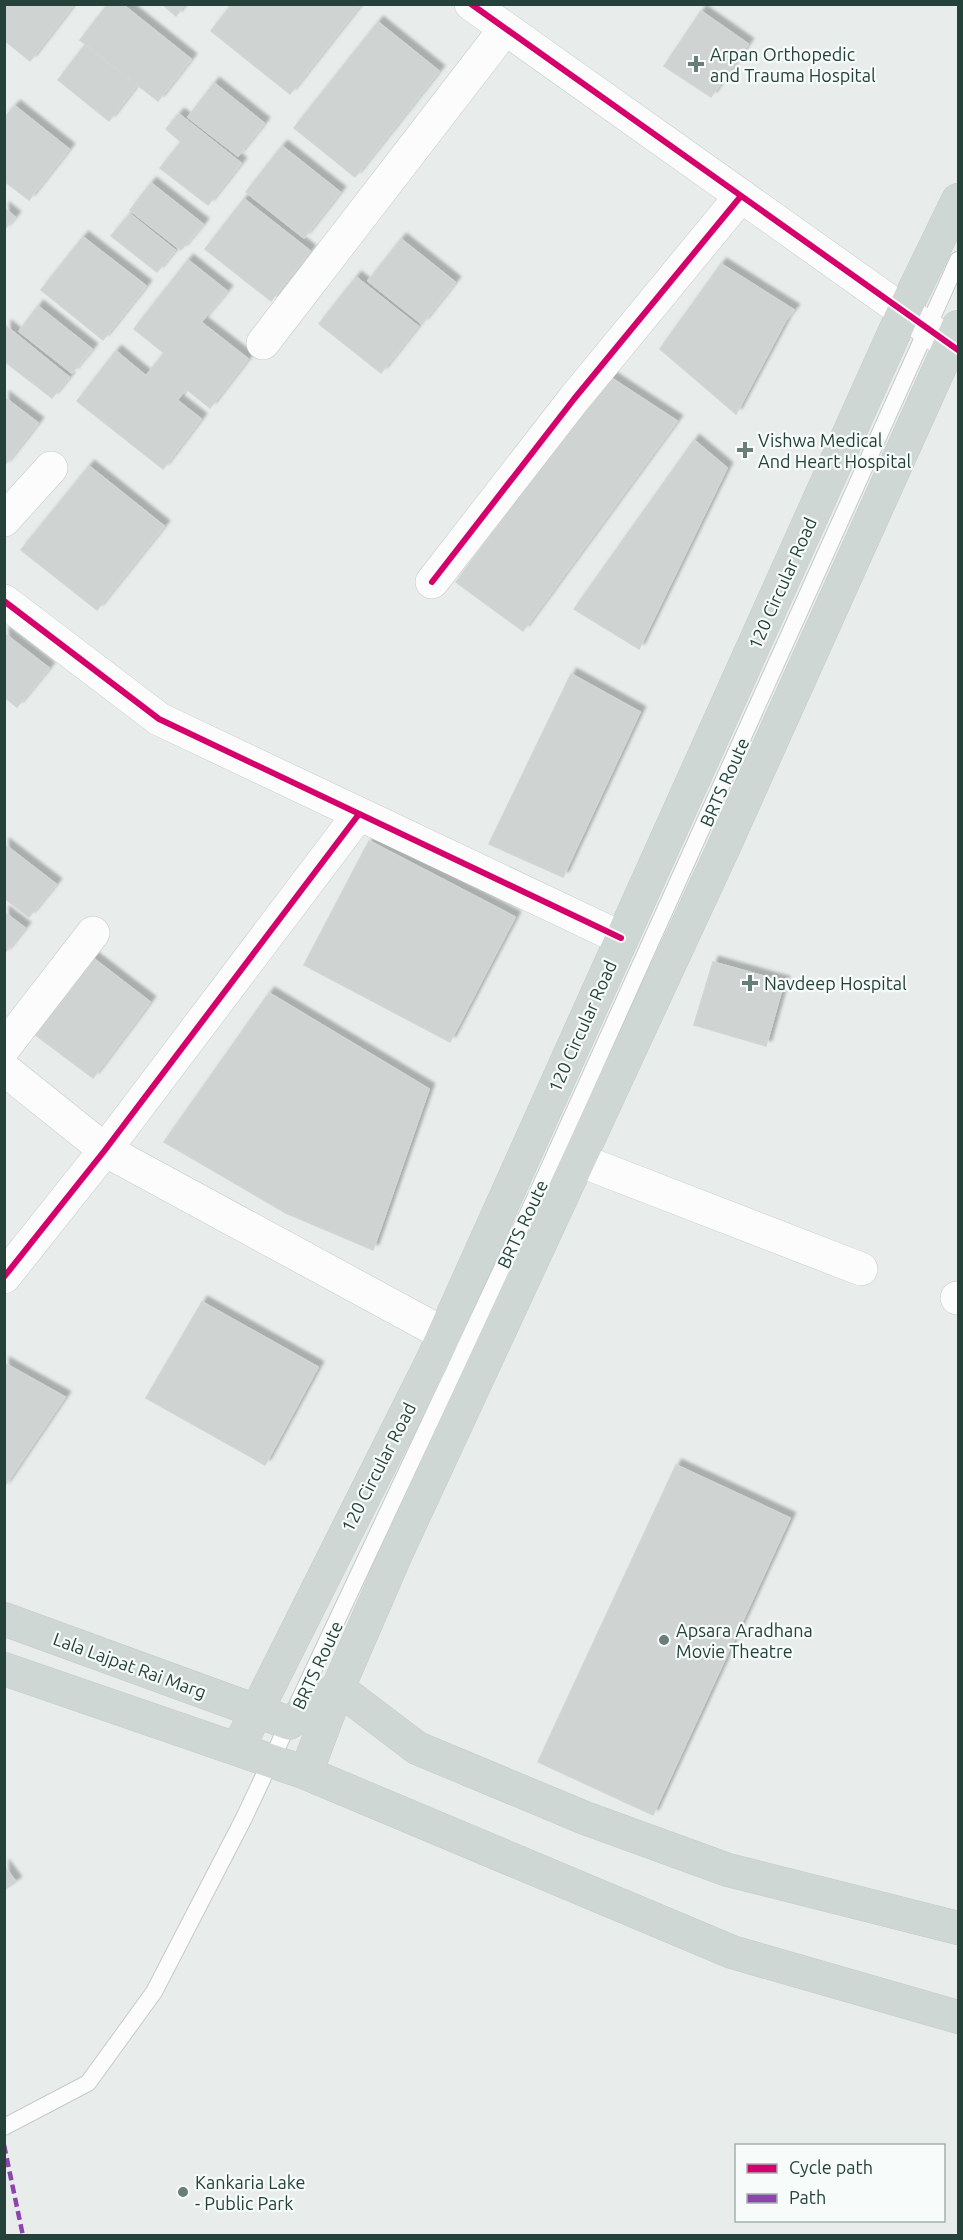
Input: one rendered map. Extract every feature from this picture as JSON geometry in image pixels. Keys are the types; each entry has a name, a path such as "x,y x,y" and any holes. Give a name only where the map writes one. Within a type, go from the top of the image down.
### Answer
{"main road":[{"name":"120 Circular Road","path":"306,1773 338,1688 406,1533 723,851 939,332 958,200"},
{"name":"120 Circular Road","path":"238,1748 444,1334 621,938 939,332"},
{"name":"Lala Lajpat Rai Marg","path":"4,1619 290,1723"},
{"path":"4,1669 306,1773 732,1952 958,2017"},
{"path":"290,1723 338,1688 417,1748 585,1818 728,1870 958,1928"}],"street":[{"path":"471,4 741,196 939,332"},
{"path":"263,343 505,29"},
{"path":"432,582 574,399 741,196"},
{"path":"4,520 51,468"},
{"path":"4,601 159,719 621,938"},
{"path":"4,1277 105,1150 359,814"},
{"path":"4,1048 93,933"},
{"path":"4,1069 105,1150 444,1334"},
{"path":"579,1160 861,1269"}],"lane":[{"name":"BRTS Route","path":"4,2127 88,2083 154,1992 290,1723 704,827 939,332 958,260"}],"building":[{"path":"4,4 74,4 30,61 4,40"},
{"path":"108,4 122,4 191,59 158,101 80,40"},
{"path":"162,4 185,4 176,16"},
{"path":"232,4 361,4 290,94 211,31"},
{"path":"701,11 748,44 711,97 664,66"},
{"path":"378,22 439,71 355,177 294,128"},
{"path":"85,45 136,86 109,121 58,80"},
{"path":"214,83 264,123 238,156 188,117"},
{"path":"15,106 69,149 29,200 4,181 4,118"},
{"path":"179,114 241,163 208,205 160,168 181,142 166,129"},
{"path":"282,146 340,192 304,238 246,192"},
{"path":"151,183 203,224 181,250 130,210"},
{"path":"244,199 310,251 271,301 205,249"},
{"path":"4,208 15,217 4,230"},
{"path":"130,214 175,250 157,272 111,236"},
{"path":"83,237 146,286 103,340 41,290"},
{"path":"401,239 455,282 422,324 368,281"},
{"path":"188,260 227,291 201,322 248,359 210,408 186,389 177,400 201,419 163,469 77,401 116,351 146,376 164,353 134,329"},
{"path":"721,264 794,310 786,320 736,414 660,349"},
{"path":"356,277 418,326 381,373 319,324"},
{"path":"38,306 92,349 72,373 19,331"},
{"path":"6,326 69,377 52,398 4,361"},
{"path":"608,376 677,421 523,631 456,582"},
{"path":"4,397 38,423 4,466"},
{"path":"694,440 727,468 639,649 574,609"},
{"path":"89,466 164,526 97,610 21,550"},
{"path":"4,633 49,668 17,707 4,697"},
{"path":"571,674 640,712 563,877 489,844"},
{"path":"369,841 515,917 450,1042 304,965"},
{"path":"4,844 56,884 29,917 4,898"},
{"path":"4,912 25,928 4,954"},
{"path":"89,955 150,1002 93,1078 29,1030"},
{"path":"713,962 784,982 766,1046 694,1025"},
{"path":"269,993 429,1089 373,1250 286,1213 164,1142"},
{"path":"202,1302 318,1367 265,1465 146,1398"},
{"path":"4,1363 65,1397 4,1487"},
{"name":"Apsara Aradhana Movie Theatre","path":"676,1465 790,1518 653,1815 538,1762"},
{"path":"4,1866 16,1882 4,1890"}],"marked path":[{"path":"4,2145 23,2236"}],"cycle path":[{"path":"471,4 958,350"},
{"path":"432,582 574,399 741,196"},
{"path":"4,601 159,719 621,938"},
{"path":"4,1277 105,1150 359,814"}],"place":[{"name":"Arpan Orthopedic and Trauma Hospital","path":"696,64"},
{"name":"Vishwa Medical And Heart Hospital","path":"745,450"},
{"name":"Navdeep Hospital","path":"750,983"},
{"name":"Apsara Aradhana Movie Theatre","path":"664,1640"},
{"name":"Kankaria Lake - Public Park","path":"183,2192"}]}
